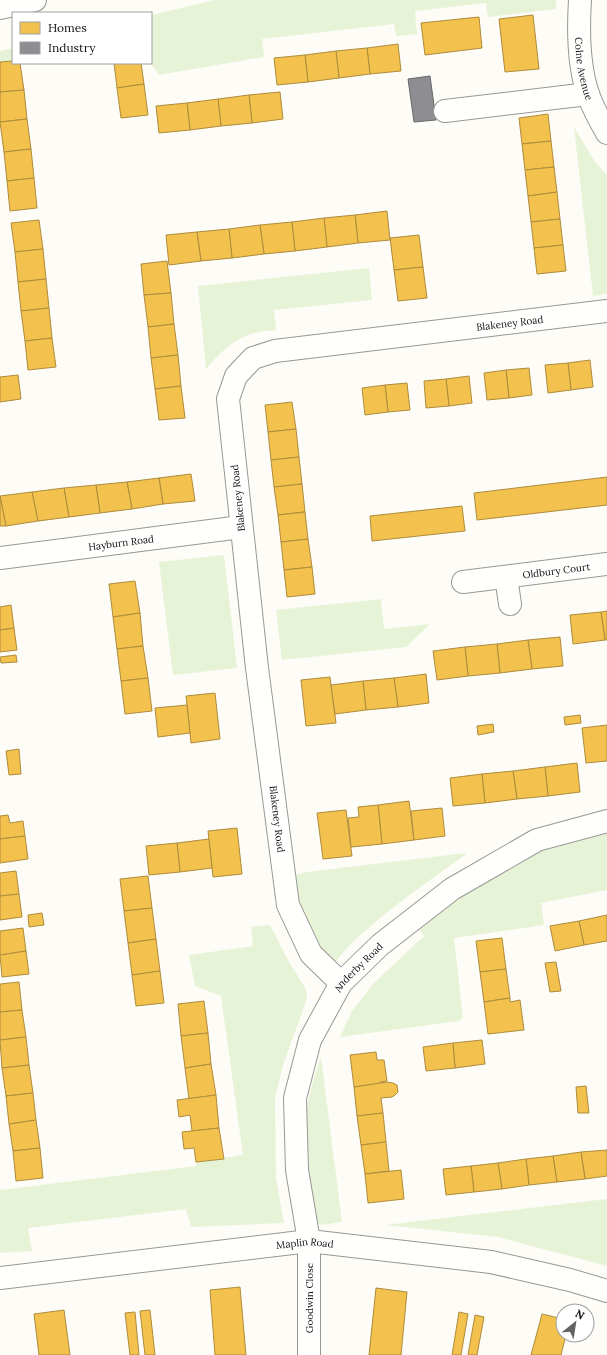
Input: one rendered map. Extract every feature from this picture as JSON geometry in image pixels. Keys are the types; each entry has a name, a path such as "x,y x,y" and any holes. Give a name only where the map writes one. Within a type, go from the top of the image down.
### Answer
{"street":[{"path":"0,8 36,0"},
{"name":"Colne Avenue","path":"580,0 578,29 581,66 588,94 607,133"},
{"path":"445,111 588,94"},
{"name":"Blakeney Road","path":"341,983 311,954 288,905 257,668 228,399 236,376 253,358 275,351 607,311"},
{"name":"Hayburn Road","path":"0,558 241,527"},
{"name":"Oldbury Court","path":"463,582 607,564"},
{"path":"506,576 510,604"},
{"name":"Anderby Road","path":"309,1241 297,1170 295,1098 310,1040 341,983 380,945 452,889 537,840 607,821"},
{"name":"Maplin Road","path":"0,1278 309,1241 490,1262 570,1280 607,1291"},
{"name":"Goodwin Close","path":"309,1241 309,1355"}],"green space":[{"path":"215,0 556,0 556,9 488,17 486,3 415,11 417,34 396,36 394,24 262,39 264,57 159,75 152,64 152,15"},
{"path":"12,48 12,61 0,62 0,51"},
{"path":"574,127 595,162 607,175 607,294 593,296"},
{"path":"369,268 372,300 274,310 276,330 254,333 238,340 221,353 206,369 198,286"},
{"path":"224,555 237,668 173,675 159,562"},
{"path":"381,599 384,629 430,624 406,647 282,660 276,610"},
{"path":"607,830 607,890 541,903 544,925 454,938 463,1018 459,1021 340,1037 352,1011 373,984 424,936 418,927 459,896 502,869 558,843"},
{"path":"466,853 379,919 350,944 336,962 329,960 322,953 299,907 294,875 307,872"},
{"path":"270,925 289,962 306,989 307,999 283,1065 275,1099 276,1178 284,1223 191,1227 186,1209 28,1228 32,1251 0,1253 0,1190 196,1166 196,1162 243,1155 221,996 195,986 189,955 253,946 251,927"},
{"path":"321,1057 342,1222 322,1225 317,1223 308,1172 304,1134 309,1097"},
{"path":"607,1199 607,1266 498,1237 385,1225"}],"building: Homes":[{"path":"533,15 539,69 505,72 499,19"},
{"path":"479,17 482,48 425,55 421,23"},
{"path":"398,44 401,71 370,74 367,48"},
{"path":"367,48 370,74 339,78 336,51"},
{"path":"336,51 339,78 308,82 305,55"},
{"path":"305,55 308,82 277,85 274,58"},
{"path":"12,61 12,64 20,64 24,90 0,92 0,62"},
{"path":"114,64 141,64 144,84 117,88"},
{"path":"144,84 148,115 121,118 117,88"},
{"path":"24,90 27,119 0,122 0,92"},
{"path":"280,92 283,119 252,123 249,95"},
{"path":"249,95 252,123 221,126 218,99"},
{"path":"218,99 221,126 190,130 187,103"},
{"path":"187,103 190,130 159,133 156,106"},
{"path":"548,114 551,141 522,144 519,118"},
{"path":"27,119 31,149 4,152 0,122"},
{"path":"551,141 554,167 525,170 522,144"},
{"path":"31,149 34,178 7,181 4,152"},
{"path":"554,167 557,192 528,196 525,170"},
{"path":"34,178 37,208 10,211 7,181"},
{"path":"557,192 560,219 531,222 528,196"},
{"path":"387,211 390,240 358,243 355,215"},
{"path":"355,215 358,243 327,247 324,218"},
{"path":"324,218 327,247 295,251 292,222"},
{"path":"560,219 563,245 534,248 531,222"},
{"path":"39,220 43,249 15,252 11,223"},
{"path":"292,222 295,251 264,254 260,225"},
{"path":"260,225 264,254 232,258 229,229"},
{"path":"229,229 232,258 201,261 197,232"},
{"path":"197,232 201,261 169,265 166,235"},
{"path":"419,235 423,267 394,270 390,238"},
{"path":"563,245 566,271 537,274 534,248"},
{"path":"43,249 46,279 18,282 15,252"},
{"path":"167,261 171,293 144,295 141,264"},
{"path":"423,267 427,298 398,301 394,270"},
{"path":"46,279 49,308 21,311 18,282"},
{"path":"171,293 174,324 148,327 144,295"},
{"path":"49,308 52,338 25,341 21,311"},
{"path":"174,324 178,355 151,358 148,327"},
{"path":"52,338 56,367 28,370 25,341"},
{"path":"178,355 181,386 155,389 151,358"},
{"path":"590,360 593,387 571,390 568,363"},
{"path":"568,363 571,390 548,393 545,365"},
{"path":"529,368 532,395 509,398 506,370"},
{"path":"506,370 509,398 487,400 484,373"},
{"path":"18,375 21,399 0,402 0,377"},
{"path":"469,376 472,403 449,406 446,379"},
{"path":"446,379 449,406 426,408 424,381"},
{"path":"407,383 410,410 388,412 385,385"},
{"path":"385,385 388,412 365,415 362,388"},
{"path":"181,386 185,418 159,420 155,389"},
{"path":"292,402 296,429 268,432 265,405"},
{"path":"296,429 299,457 271,460 268,432"},
{"path":"299,457 302,484 274,487 271,460"},
{"path":"191,474 195,501 163,504 159,478"},
{"path":"607,477 607,505 477,520 474,493"},
{"path":"159,478 163,504 132,509 127,482"},
{"path":"127,482 132,509 100,513 96,485"},
{"path":"302,484 305,512 278,515 274,487"},
{"path":"96,485 100,513 69,517 64,488"},
{"path":"64,488 69,517 38,521 32,492"},
{"path":"32,492 38,521 6,526 0,496"},
{"path":"0,496 6,526 0,526"},
{"path":"462,506 465,531 372,541 370,516"},
{"path":"305,512 308,539 281,542 278,515"},
{"path":"308,539 312,567 284,570 281,542"},
{"path":"312,567 315,594 287,597 284,570"},
{"path":"135,581 140,613 113,617 109,584"},
{"path":"11,605 14,628 0,630 0,607"},
{"path":"607,611 607,640 605,640 601,612"},
{"path":"601,612 605,640 573,644 570,615"},
{"path":"140,613 143,646 117,649 113,617"},
{"path":"14,628 17,650 0,652 0,630"},
{"path":"560,637 563,666 532,669 528,640"},
{"path":"528,640 532,669 500,673 497,644"},
{"path":"497,644 500,673 468,676 465,647"},
{"path":"143,646 148,678 121,681 117,649"},
{"path":"465,647 468,676 437,680 433,651"},
{"path":"16,655 17,662 1,663 0,657"},
{"path":"426,674 429,703 398,707 394,678"},
{"path":"330,677 336,723 306,726 301,680"},
{"path":"148,678 152,711 125,714 121,681"},
{"path":"394,678 398,707 366,710 363,681"},
{"path":"363,681 366,710 335,714 331,685"},
{"path":"215,693 220,739 191,743 186,696"},
{"path":"187,705 190,733 158,737 155,708"},
{"path":"580,715 581,723 565,725 564,717"},
{"path":"493,724 494,732 478,735 477,726"},
{"path":"607,725 607,761 586,763 582,728"},
{"path":"19,749 21,774 9,775 6,751"},
{"path":"577,763 580,792 548,796 545,767"},
{"path":"545,767 548,796 517,799 513,771"},
{"path":"513,771 517,799 485,803 482,774"},
{"path":"482,774 485,803 453,806 450,778"},
{"path":"409,801 414,840 382,844 378,805"},
{"path":"378,805 382,844 351,847 348,818 359,817 358,807"},
{"path":"442,808 445,836 414,840 411,811"},
{"path":"346,810 352,856 323,859 317,813"},
{"path":"8,815 10,823 23,821 25,836 0,839 0,816"},
{"path":"237,828 242,874 213,877 208,831"},
{"path":"25,836 28,859 0,863 0,839"},
{"path":"209,839 212,868 180,872 177,843"},
{"path":"177,843 180,872 149,875 146,846"},
{"path":"16,871 19,894 0,896 0,873"},
{"path":"148,876 152,908 124,911 120,879"},
{"path":"19,894 22,917 0,920 0,896"},
{"path":"152,908 156,939 128,943 124,911"},
{"path":"42,913 44,925 29,927 28,915"},
{"path":"607,915 607,941 584,945 579,921"},
{"path":"579,921 584,945 555,951 550,926"},
{"path":"23,928 26,951 0,955 0,931"},
{"path":"502,938 506,969 480,972 476,941"},
{"path":"156,939 160,971 132,975 128,943"},
{"path":"26,951 29,974 2,977 0,955"},
{"path":"556,962 561,991 550,992 545,963"},
{"path":"506,969 510,998 484,1002 480,972"},
{"path":"160,971 164,1003 136,1006 132,975"},
{"path":"19,982 22,1010 0,1012 0,984"},
{"path":"510,998 510,1002 520,1000 524,1030 488,1034 484,1002"},
{"path":"204,1001 208,1033 181,1036 178,1004"},
{"path":"22,1010 26,1037 0,1040 0,1012"},
{"path":"208,1033 211,1064 185,1068 181,1036"},
{"path":"26,1037 29,1065 2,1068 0,1040"},
{"path":"482,1040 485,1064 455,1068 453,1043"},
{"path":"453,1043 455,1068 426,1071 423,1047"},
{"path":"376,1052 377,1060 384,1060 387,1081 380,1082 380,1084 354,1087 350,1055"},
{"path":"211,1064 216,1095 189,1099 185,1068"},
{"path":"29,1065 33,1093 6,1096 2,1068"},
{"path":"387,1082 397,1085 398,1092 392,1097 381,1098 383,1113 357,1116 354,1087"},
{"path":"586,1086 589,1113 578,1113 576,1087"},
{"path":"33,1093 36,1120 9,1124 6,1096"},
{"path":"216,1095 219,1128 192,1131 190,1115 179,1117 177,1100"},
{"path":"383,1113 386,1142 361,1145 357,1116"},
{"path":"36,1120 40,1148 13,1151 9,1124"},
{"path":"219,1128 224,1159 196,1162 194,1148 184,1149 182,1132"},
{"path":"386,1142 389,1171 365,1174 361,1145"},
{"path":"40,1148 43,1178 16,1181 13,1151"},
{"path":"607,1150 607,1176 585,1179 581,1152"},
{"path":"581,1152 585,1179 557,1182 553,1156"},
{"path":"553,1156 557,1182 529,1185 526,1159"},
{"path":"526,1159 529,1185 502,1189 498,1163"},
{"path":"498,1163 502,1189 474,1192 471,1166"},
{"path":"471,1166 474,1192 446,1195 443,1169"},
{"path":"401,1170 404,1199 368,1203 365,1174"},
{"path":"240,1287 246,1355 215,1355 210,1290"},
{"path":"376,1288 407,1292 401,1355 369,1355"},
{"path":"64,1310 70,1355 39,1355 34,1314"},
{"path":"150,1310 155,1355 145,1355 140,1311"},
{"path":"135,1312 139,1355 130,1355 125,1313"},
{"path":"459,1312 468,1314 461,1355 452,1355"},
{"path":"542,1314 555,1317 555,1343 564,1343 561,1355 531,1355"},
{"path":"475,1315 484,1317 477,1355 468,1355"}],"building: Industry":[{"path":"430,76 436,120 414,122 408,79"}]}
